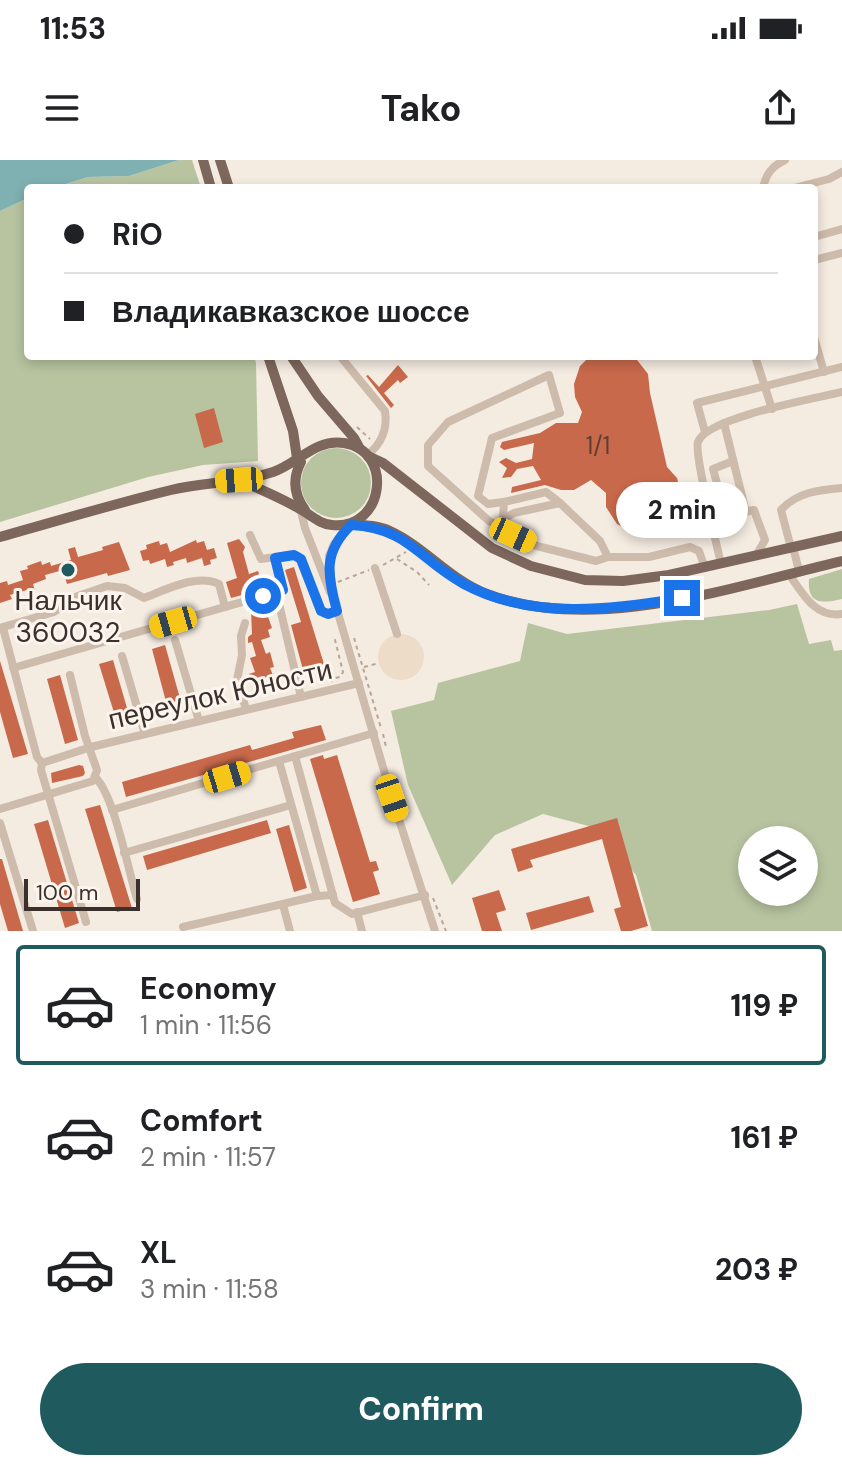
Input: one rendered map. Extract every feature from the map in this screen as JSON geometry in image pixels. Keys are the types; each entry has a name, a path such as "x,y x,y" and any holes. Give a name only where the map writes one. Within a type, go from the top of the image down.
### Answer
{"main road":[{"path":"203,160 210,184"},
{"path":"220,160 228,184"},
{"path":"269,360 301,460 295,487 302,507"},
{"path":"294,360 318,396 354,438 377,474 376,497 371,507 350,523"},
{"path":"0,537 170,491 276,471 301,460 314,448 332,442 342,442 383,463 492,548 531,566 576,579 614,582 705,568 842,536"},
{"path":"239,480 302,507 329,525 350,523 390,531 454,578 487,594 532,606 598,609 655,603 842,561"}],"street":[{"path":"764,184 774,165 785,160"},
{"path":"810,184 842,172"},
{"path":"818,236 842,229"},
{"path":"818,259 842,253"},
{"path":"818,351 824,372"},
{"path":"343,360 385,411 387,419 378,447 363,452"},
{"path":"756,360 772,409"},
{"path":"705,432 697,403 842,367"},
{"path":"608,557 600,541 546,492 488,504 478,496 492,438 560,413 549,375 448,422 428,445 428,466 489,521 537,546 596,561 608,557 649,557 690,547 699,551 705,568"},
{"path":"721,564 696,446 705,432 724,423 842,392"},
{"path":"724,423 746,512"},
{"path":"733,461 713,469 726,516 754,510 765,540 756,556"},
{"path":"842,488 817,490 791,499 781,510 792,547 794,572 814,607 830,615 842,614"},
{"path":"504,502 503,525 506,530"},
{"path":"503,519 514,513 560,503"},
{"path":"302,507 325,583 333,596"},
{"path":"350,523 329,556 333,596 435,931"},
{"path":"250,535 260,558 298,556 321,611 328,614 337,611"},
{"path":"13,668 283,590 275,558"},
{"path":"373,568 395,635"},
{"path":"86,922 1,628 54,612 75,597 107,586 125,588 144,598 182,585 211,581 219,584 225,607"},
{"path":"263,596 279,604 301,697"},
{"path":"245,623 237,680 246,709"},
{"path":"175,640 199,721"},
{"path":"122,656 145,734"},
{"path":"70,675 85,736 91,747"},
{"name":"переулок Юности","path":"42,763 91,747 359,683"},
{"path":"112,810 374,733"},
{"name":"переулок Юности","path":"91,747 96,778 112,810 137,899"},
{"path":"295,756 335,903 352,914 425,895"},
{"path":"279,761 317,896"},
{"path":"0,809 96,778"},
{"path":"124,853 291,805"},
{"path":"0,823 33,931"},
{"path":"183,927 333,895"},
{"path":"283,905 290,931"},
{"path":"357,912 362,931"}],"path":[{"path":"355,425 374,443"},
{"path":"338,583 397,559 406,552"},
{"path":"397,559 417,572 429,585"},
{"path":"332,684 331,679 340,677 343,672 334,634"},
{"path":"353,635 387,750"},
{"path":"363,667 379,663"},
{"path":"434,900 446,931"}],"green space":[{"path":"179,160 192,160 200,184 66,184 88,177 129,176"},
{"path":"24,200 24,360 255,360 258,461 203,465 148,477 0,522 0,211"},
{"path":"329,448 343,448 365,463 371,483 369,496 361,508 343,518 329,518 307,503 301,490 301,476 316,454"},
{"path":"842,569 842,599 828,602 813,598 809,579"},
{"path":"797,604 809,644 831,640 834,651 842,650 842,931 652,931 636,875 596,828 543,814 495,835 452,885 408,785 391,711 434,700 438,683 520,661 528,623 567,634"}],"shaded area":[{"path":"401,634 410,635 417,641 423,648 423,666 417,673 410,679 401,680 392,679 385,673 379,666 378,657 379,648 385,641 392,635"}],"water":[{"path":"0,160 179,160 129,176 88,177 66,184 24,184 24,200 0,211"}],"building":[{"path":"586,360 637,360 648,374 667,467 677,478 682,497 672,523 655,534 635,534 617,524 606,507 606,493 591,480 574,490 545,485 511,493 512,487 541,480 533,466 517,469 511,477 502,478 507,468 499,462 506,458 516,463 532,459 534,443 504,450 500,447 502,442 540,433 556,423 578,423 582,412 575,397 574,384 580,366"},
{"path":"398,365 408,377 400,383 398,380 384,393 394,405 391,408 366,376 379,387"},
{"path":"214,408 223,442 204,448 195,414"},
{"path":"239,539 245,547 243,552 249,574 258,571 264,589 231,598 226,582 237,578 227,543"},
{"path":"196,540 197,543 204,541 207,550 214,548 217,558 210,560 211,564 204,566 202,558 187,563 186,558 167,567 165,559 150,564 149,560 143,561 140,551 147,549 146,545 159,541 160,545 167,543 170,552"},
{"path":"119,542 130,570 67,584 63,570 45,575 46,579 33,584 35,591 10,595 12,599 0,603 0,583 7,581 8,585 23,580 20,571 28,569 27,566 41,561 42,565 50,562 51,566 71,560 68,549 75,547 78,557"},
{"path":"294,567 324,664 303,670 291,625 301,622 285,570"},
{"path":"261,608 272,628 268,630 270,637 261,640 266,654 270,652 274,667 270,668 273,675 264,678 266,685 257,688 249,674 255,672 250,658 256,656 248,637 252,634 251,611"},
{"path":"165,645 183,709 169,713 152,649"},
{"path":"113,660 132,725 119,729 99,664"},
{"path":"0,661 28,754 13,758 0,712"},
{"path":"60,675 78,740 65,744 47,679"},
{"path":"321,725 326,740 126,797 122,782 250,745 252,750 294,738 292,732"},
{"path":"323,755 324,759 337,755 370,862 376,861 379,870 373,872 380,894 353,902 310,759"},
{"path":"83,766 83,776 52,783 51,773"},
{"path":"100,805 132,908 117,912 85,809"},
{"path":"617,818 648,926 631,931 621,931 614,909 621,907 602,839 530,860 533,867 518,872 511,849"},
{"path":"48,820 79,923 65,928 34,824"},
{"path":"267,820 271,833 147,870 143,856"},
{"path":"289,825 307,888 294,892 276,829"},
{"path":"0,859 23,931 8,931 0,904"},
{"path":"499,890 506,910 496,913 502,931 482,931 472,898"},
{"path":"589,896 594,912 531,930 526,913"}],"place":[{"name":"Нальчик 360032","path":"68,570"}],"route":[{"path":"263,596 283,590 275,558 294,555 301,559 321,611 325,614 337,611 329,556 334,544 351,525 376,526 390,531 462,582 487,594 532,606 598,609 682,598"}]}
